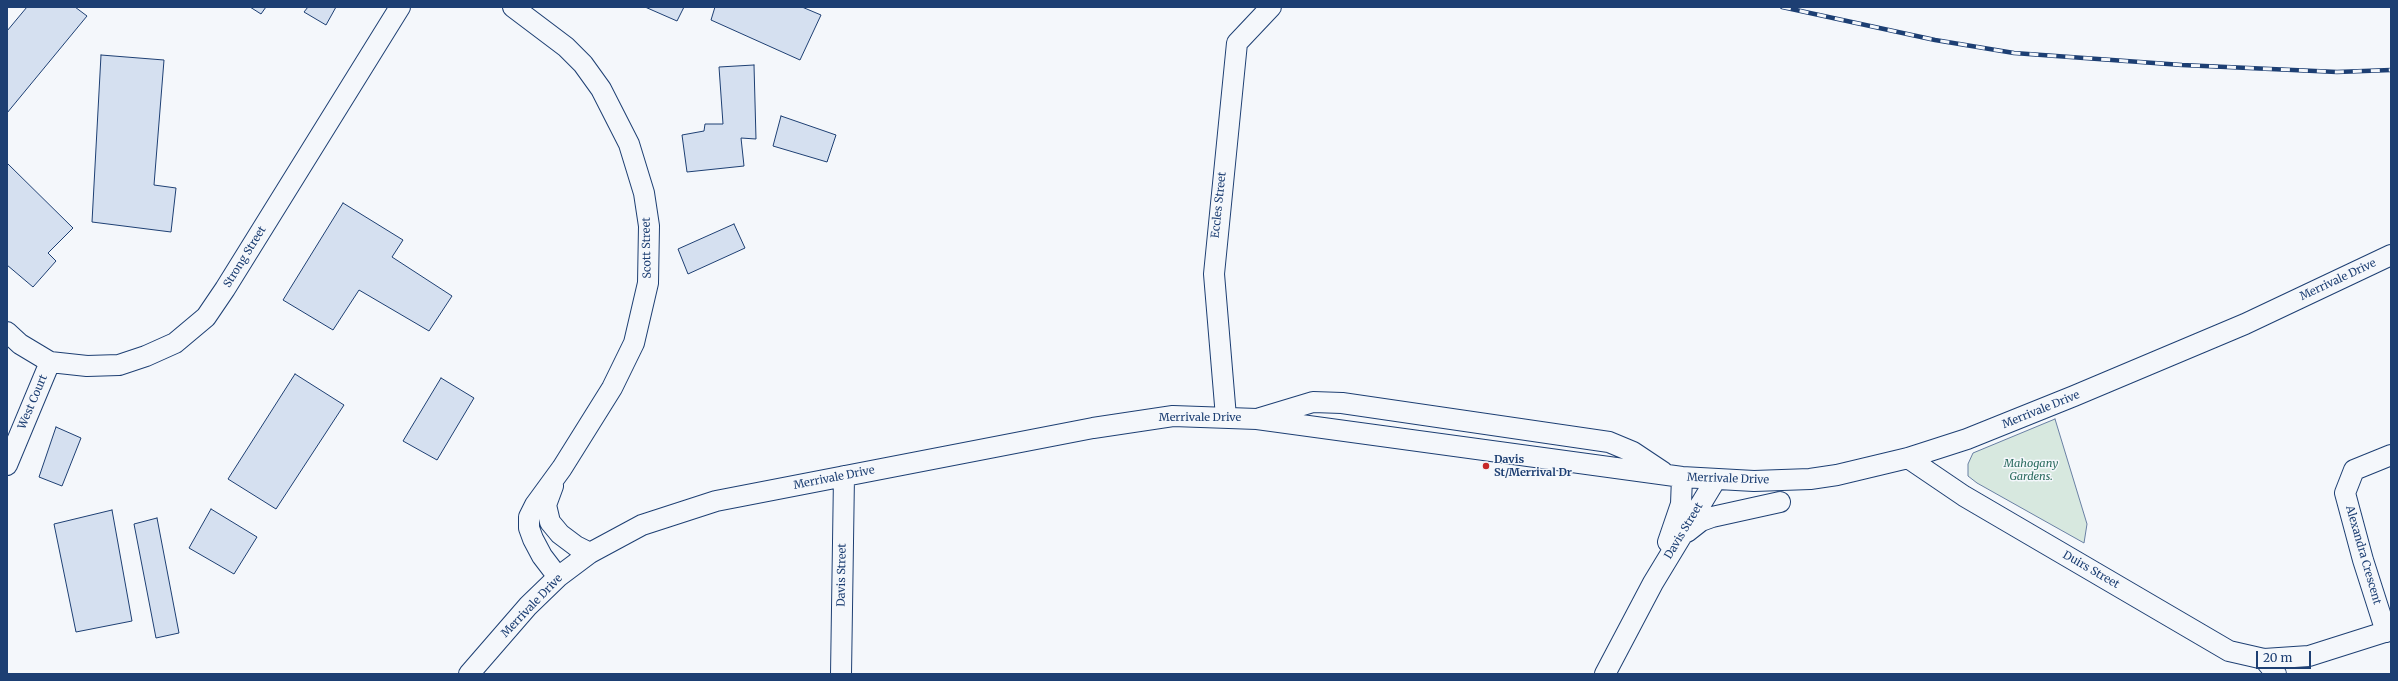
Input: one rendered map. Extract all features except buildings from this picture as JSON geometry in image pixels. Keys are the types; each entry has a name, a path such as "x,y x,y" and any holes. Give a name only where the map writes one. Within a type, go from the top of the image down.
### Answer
{"street":[{"name":"Strong Street","path":"7,332 20,344 50,362 87,366 119,365 146,356 175,343 206,317 400,7"},
{"name":"Scott Street","path":"513,7 566,47 583,64 600,89 618,118 629,144 644,193 649,226 648,283 634,343 612,388 562,468 535,505 529,517 528,528 542,556 558,577"},
{"name":"Eccles Street","path":"1226,417 1214,274 1235,58 1237,43 1271,7"},
{"name":"Merrivale Drive","path":"469,674 528,606 558,577 590,553 642,525 716,501 1142,419 1174,416 1256,419 1676,476 1754,481 1810,479 1852,473 1908,458 1966,439 2074,396 2245,324 2391,255"},
{"name":"West Court","path":"7,465 50,362"},
{"name":"Merrivale Drive","path":"1256,419 1313,402 1342,403 1609,442 1633,452 1676,476"},
{"name":"Alexandra Crescent","path":"2389,631 2363,560 2346,494 2354,470 2391,455"},
{"name":"Duirs Street","path":"1908,458 1964,496 2230,651 2270,667 2389,631"},
{"name":"Scott Street","path":"562,468 548,496 546,505 548,517 560,534 576,546 590,553"},
{"name":"Davis Street","path":"841,674 844,476"},
{"name":"Davis Street","path":"1652,583 1681,504 1676,476"},
{"name":"Davis Street","path":"1605,674 1652,583 1716,479"},
{"path":"1679,540 1701,521 1712,517 1780,502"}],"green space":[{"name":"Mahogany Gardens.","path":"2055,419 2087,524 2084,543 1977,483 1968,476 1968,464 1973,453"}],"railway":[{"path":"1782,7 1935,40 2014,53 2182,65 2337,72 2391,70"}],"place":[{"name":"Davis St/Merrival Dr","path":"1486,466"}]}
